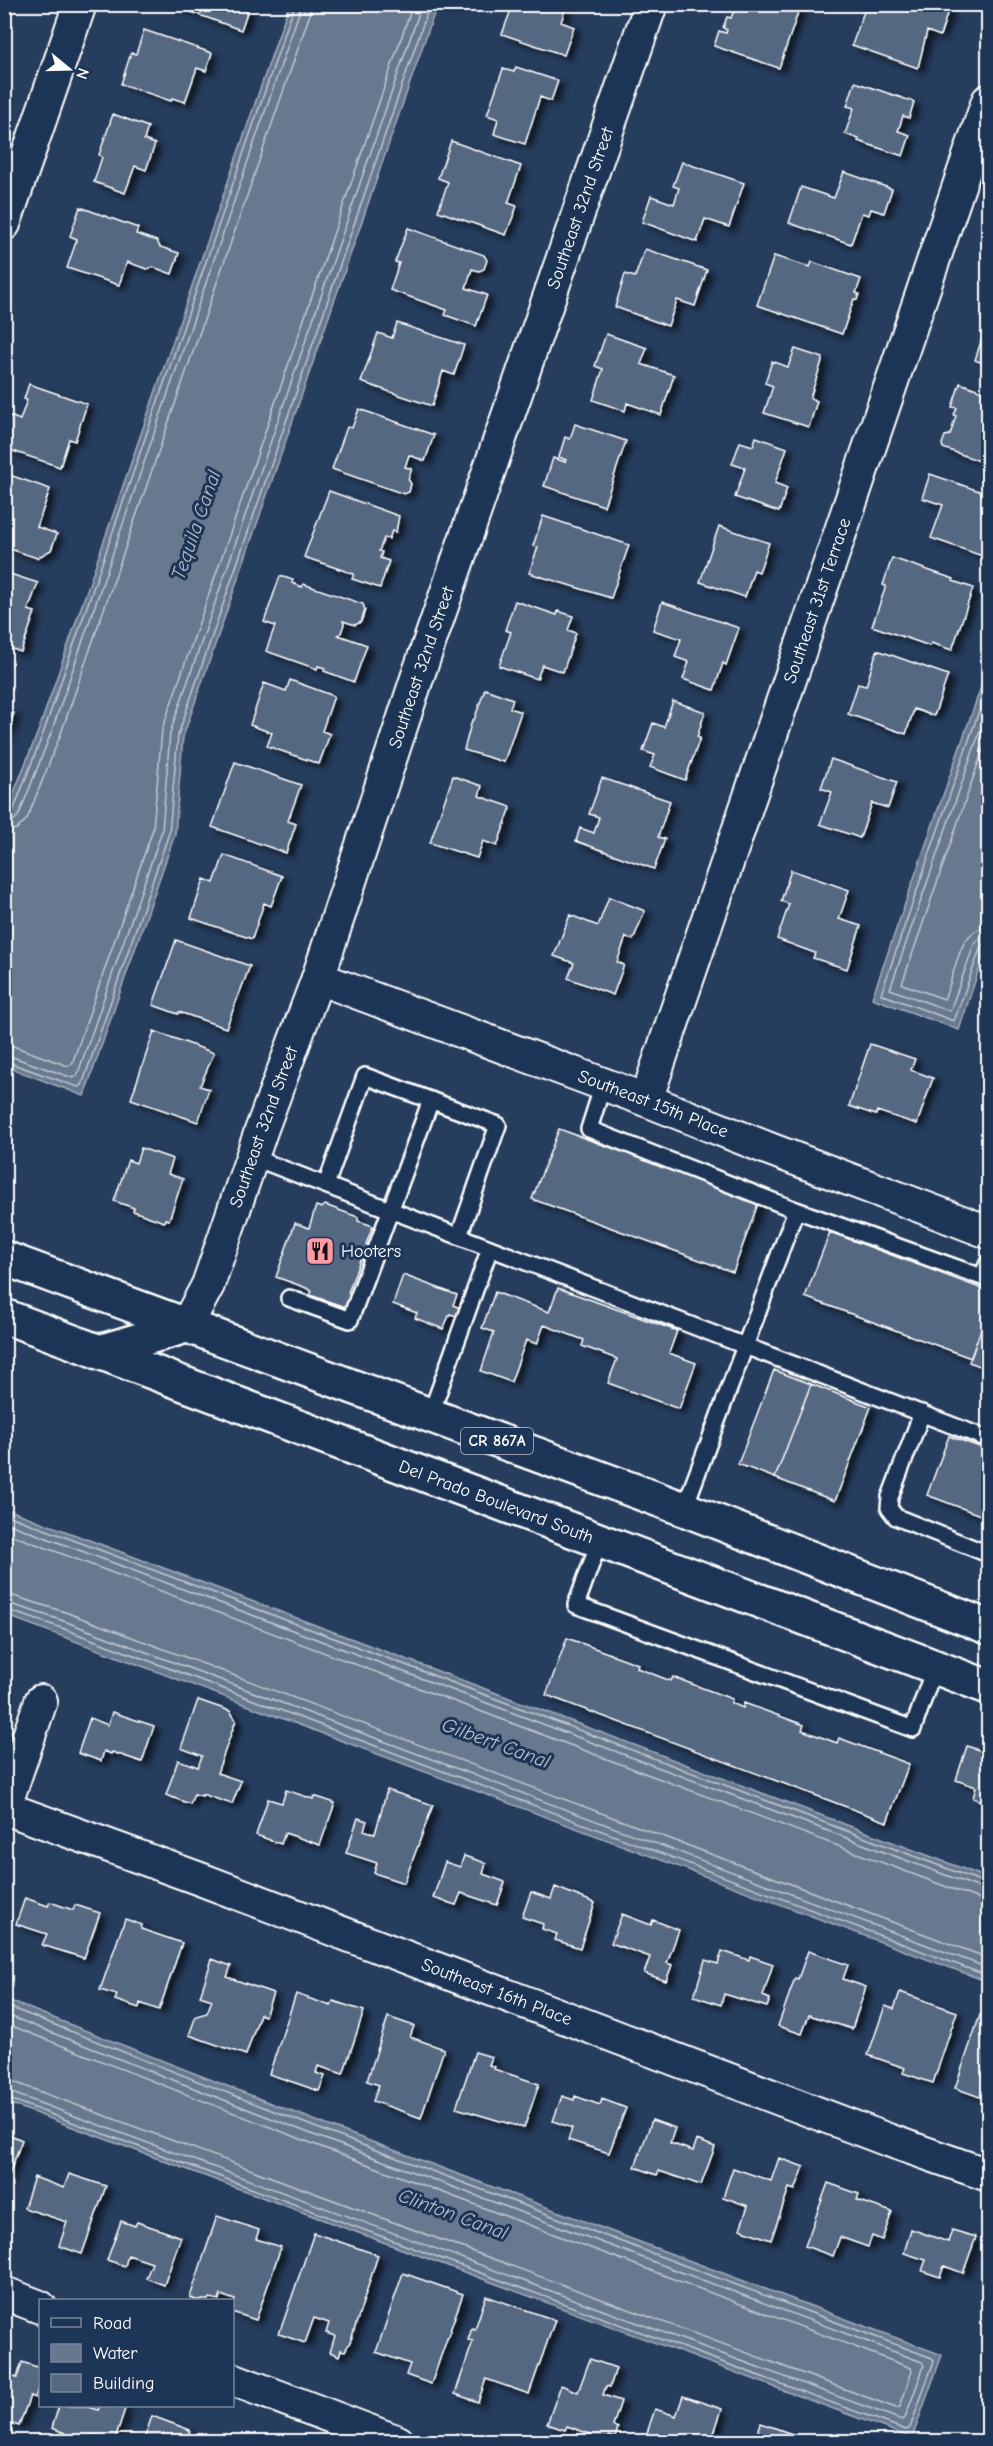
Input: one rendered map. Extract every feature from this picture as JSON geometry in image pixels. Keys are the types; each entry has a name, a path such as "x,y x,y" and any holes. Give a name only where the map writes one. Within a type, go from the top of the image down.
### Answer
{"main road":[{"name":"CR 867A","path":"4,1258 684,1509 988,1627"},
{"name":"Del Prado Boulevard South","path":"4,1316 988,1687"},
{"path":"99,1352 186,1326"}],"street":[{"path":"4,224 80,4"},
{"name":"Southeast 32nd Street","path":"186,1326 208,1285 318,978 417,678 651,4"},
{"name":"Southeast 31st Terrace","path":"646,1100 988,101"},
{"name":"Southeast 15th Place","path":"318,978 646,1100 988,1232"},
{"name":"Southeast 16th Place","path":"41,1701 5,1809 200,1879 888,2140 988,2175"},
{"path":"4,2293 39,2307"},
{"path":"234,2380 398,2442"}],"lane":[{"path":"326,1185 365,1076 498,1125 459,1236"},
{"path":"603,1085 589,1129 796,1210 982,1277 988,1263"},
{"path":"290,1298 350,1320 431,1100"},
{"path":"252,1157 988,1439"},
{"path":"684,1509 747,1346 796,1210"},
{"path":"430,1416 490,1248"},
{"path":"922,1413 890,1497 889,1508 896,1517 988,1554"},
{"path":"600,1540 576,1605 913,1729 935,1666"}],"water":[{"name":"Tequila Canal","path":"289,5 437,5 183,737 175,834 84,1096 5,1066 5,815 39,729"},
{"path":"988,667 988,942 959,1030 872,998"},
{"name":"Gilbert Canal","path":"4,1508 988,1878 988,1982 5,1615"},
{"name":"Clinton Canal","path":"5,1999 324,2124 942,2355 912,2438 5,2102"}],"building":[{"path":"169,4 250,4 241,30"},
{"path":"495,4 567,4 561,22 574,27 564,55 502,34 511,10"},
{"path":"726,4 801,4 779,68 714,46 719,31 726,33 727,30 723,28 727,17 731,18 735,8"},
{"path":"875,4 950,5 940,36 927,31 918,68 852,45 866,6 873,9"},
{"path":"144,30 212,53 206,71 197,68 185,102 172,98 171,101 121,84 131,53 136,54"},
{"path":"516,67 558,81 551,101 540,97 525,144 494,134 498,119 487,115 503,69 514,72"},
{"path":"855,82 914,102 909,118 903,116 898,131 910,135 903,156 858,141 859,139 845,134 854,108 847,106"},
{"path":"113,114 148,127 144,140 155,144 146,170 135,166 125,193 94,182 102,157 99,155"},
{"path":"451,141 521,166 508,203 517,206 506,235 438,211 448,182 438,178"},
{"path":"682,162 744,183 729,227 705,219 697,242 642,222 651,196 674,204 679,188 673,186"},
{"path":"844,172 892,189 884,213 871,209 869,215 862,213 851,244 789,223 801,187 834,198"},
{"path":"80,207 138,228 136,234 157,241 160,247 179,253 172,274 153,267 147,269 127,262 119,285 67,268 77,239 70,236"},
{"path":"408,228 484,255 487,260 484,269 479,271 472,269 466,288 487,295 476,326 445,315 447,310 390,290 399,263 395,262"},
{"path":"645,249 707,270 695,306 677,300 668,326 615,307 625,274 635,277"},
{"path":"774,256 810,267 812,262 861,279 856,293 859,294 857,300 854,299 842,334 757,305"},
{"path":"988,302 988,365 975,360 987,323 982,321"},
{"path":"397,323 464,345 454,375 443,371 432,406 361,382 378,333 392,338"},
{"path":"606,334 647,348 641,364 674,375 661,415 627,403 625,411 593,400 603,369 595,366"},
{"path":"795,349 823,358 810,398 817,401 809,427 764,413 773,386 765,383 772,361 788,367"},
{"path":"960,383 988,393 988,464 943,448 945,436 950,435 956,416 954,415 957,408 952,407"},
{"path":"29,384 87,404 75,441 69,439 60,467 4,448 4,433 10,416 20,420 27,400 24,399"},
{"path":"359,409 434,435 425,461 409,455 405,467 412,469 408,479 411,484 409,492 404,494 332,469 347,427 352,428"},
{"path":"575,424 626,441 604,506 544,486 553,458 565,462 566,460 559,457 565,437 570,439"},
{"path":"756,437 787,448 775,483 787,488 779,512 735,497 745,468 732,464 740,442 753,446"},
{"path":"4,473 50,489 37,527 57,534 51,550 37,558 4,547"},
{"path":"930,474 988,494 988,558 931,538 943,505 922,498"},
{"path":"329,491 399,516 396,532 392,531 389,539 384,538 379,551 382,552 380,558 389,561 380,588 352,579 354,574 304,557"},
{"path":"543,516 629,545 611,598 529,573 538,547 533,546"},
{"path":"719,526 769,543 759,572 754,570 745,597 700,582"},
{"path":"892,558 954,579 953,581 973,588 952,650 931,643 930,646 872,626 886,586 883,585"},
{"path":"4,572 38,583 28,610 35,612 21,652 4,646"},
{"path":"280,576 293,580 292,583 302,587 303,584 363,604 365,610 361,622 355,625 343,621 341,633 338,635 367,645 354,682 324,671 325,668 318,666 317,669 266,651 275,626 264,622"},
{"path":"515,601 557,615 558,611 573,616 568,630 576,633 563,672 542,665 537,679 499,666 511,632 505,630"},
{"path":"662,602 739,628 714,690 683,679 689,662 675,657 681,639 653,630"},
{"path":"877,650 948,675 934,716 914,709 906,734 848,714 858,684 866,686"},
{"path":"290,680 334,696 322,731 330,734 319,764 267,746 272,733 250,725 264,683 286,691"},
{"path":"485,689 513,699 510,708 521,712 504,762 464,750 472,720 474,720"},
{"path":"673,701 705,712 697,737 700,738 685,780 650,767 655,755 643,751 653,723 664,727"},
{"path":"4,710 14,713 4,741"},
{"path":"831,759 897,782 888,808 872,803 860,838 820,824 832,792 821,788"},
{"path":"235,762 301,785 288,821 296,824 286,853 212,827"},
{"path":"453,776 482,786 479,796 511,807 497,846 483,841 477,858 430,843"},
{"path":"602,778 670,801 658,837 665,839 654,869 576,841 580,828 594,833 599,817 589,814"},
{"path":"224,855 282,876 271,906 264,903 252,939 191,918 204,879 214,883"},
{"path":"791,870 849,890 839,919 861,926 847,969 813,958 815,953 777,939 789,904 781,901"},
{"path":"609,897 645,911 633,940 626,937 617,962 624,965 613,995 568,978 574,963 554,956 570,915 598,926"},
{"path":"176,940 250,966 226,1028 153,1005"},
{"path":"154,1031 214,1053 200,1086 209,1089 198,1122 131,1099"},
{"path":"870,1044 915,1059 911,1070 933,1078 917,1124 877,1111 876,1115 849,1106"},
{"path":"559,1129 759,1201 733,1272 532,1199"},
{"path":"141,1148 173,1159 168,1174 183,1179 169,1220 165,1219 164,1222 133,1211 134,1208 114,1201 128,1160 136,1163"},
{"path":"325,1205 358,1217 358,1221 373,1226 366,1244 369,1245 367,1251 364,1249 348,1293 353,1295 348,1308 310,1295 312,1291 276,1277 295,1223 309,1228 316,1206 322,1208"},
{"path":"830,1232 988,1291 988,1309 971,1358 805,1297"},
{"path":"403,1275 457,1295 453,1305 460,1308 466,1292 470,1294 456,1333 451,1332 457,1316 450,1314 443,1329 415,1318 417,1313 393,1304"},
{"path":"558,1288 677,1331 669,1353 696,1363 679,1409 608,1383 617,1359 582,1346 584,1340 544,1325 537,1344 526,1340 511,1382 481,1371 494,1332 482,1328 495,1292 549,1312"},
{"path":"988,1311 988,1369 969,1362"},
{"path":"774,1370 811,1384 775,1478 738,1464"},
{"path":"811,1384 871,1407 835,1501 775,1478"},
{"path":"949,1436 988,1450 988,1518 927,1495"},
{"path":"567,1638 638,1664 637,1668 671,1681 673,1677 732,1699 731,1703 743,1708 744,1703 804,1725 802,1730 837,1743 839,1738 909,1764 887,1822 546,1695"},
{"path":"198,1700 230,1711 236,1720 217,1773 241,1781 232,1804 202,1794 202,1796 194,1794 190,1804 166,1795 178,1760 198,1767 202,1756 181,1748"},
{"path":"112,1712 154,1726 142,1762 112,1752 111,1754 104,1751 101,1761 78,1753 90,1718 108,1725"},
{"path":"967,1746 988,1753 988,1804 973,1798 976,1787 956,1780"},
{"path":"286,1790 335,1803 320,1845 285,1833 281,1844 256,1835 268,1799 282,1803"},
{"path":"387,1790 433,1805 404,1883 374,1873 377,1863 346,1853 358,1818 367,1821 364,1830 375,1834"},
{"path":"464,1856 486,1863 483,1874 505,1882 497,1905 461,1893 456,1905 433,1898 445,1862 460,1867"},
{"path":"555,1887 595,1903 580,1948 555,1940 557,1934 542,1929 543,1924 522,1917 531,1892 551,1899"},
{"path":"25,1898 48,1906 50,1902 73,1910 75,1905 100,1913 84,1958 42,1945 47,1934 16,1924"},
{"path":"622,1914 651,1925 653,1920 679,1930 667,1963 672,1965 666,1981 644,1973 650,1957 611,1943"},
{"path":"125,1919 142,1925 141,1929 182,1943 159,2010 140,2003 139,2008 115,2000 117,1995 100,1990"},
{"path":"722,1951 749,1960 750,1956 773,1964 763,1996 770,1999 767,2007 724,1994 721,2005 694,1996 705,1960 718,1964"},
{"path":"808,1951 848,1965 843,1979 866,1987 852,2029 809,2015 802,2034 778,2026 795,1978 798,1979"},
{"path":"212,1959 231,1966 227,1977 273,1993 265,2016 260,2014 246,2055 189,2035 196,2016 207,2013 212,2000 200,1996"},
{"path":"900,1992 957,2012 933,2083 903,2073 905,2068 868,2055 885,2006 894,2009"},
{"path":"296,1994 331,2006 333,2001 364,2011 343,2074 318,2066 316,2073 325,2076 319,2091 269,2074"},
{"path":"980,2015 988,2018 988,2100 955,2088"},
{"path":"388,2017 414,2026 410,2037 444,2049 421,2118 373,2101 379,2085 367,2081"},
{"path":"475,2052 492,2057 489,2065 495,2067 494,2069 539,2084 524,2128 456,2108"},
{"path":"562,2096 574,2100 575,2096 600,2105 602,2099 626,2108 609,2153 568,2140 572,2128 553,2121"},
{"path":"652,2120 675,2128 670,2143 693,2151 697,2140 715,2147 701,2185 659,2171 657,2175 635,2167"},
{"path":"5,2133 22,2140 4,2188 4,2136"},
{"path":"779,2158 804,2167 795,2190 789,2188 771,2240 740,2229 748,2206 723,2197 733,2168 771,2181"},
{"path":"69,2174 106,2186 82,2254 59,2246 67,2222 24,2208 34,2177 64,2188"},
{"path":"828,2183 859,2194 857,2200 892,2212 882,2240 872,2236 868,2247 840,2237 833,2256 805,2246"},
{"path":"217,2216 259,2230 256,2239 281,2247 256,2320 234,2313 234,2299 221,2295 219,2299 190,2297"},
{"path":"121,2221 135,2226 137,2222 181,2237 164,2285 146,2278 152,2263 128,2255 125,2266 107,2260"},
{"path":"911,2229 948,2242 952,2230 976,2237 963,2273 944,2266 940,2277 922,2271 926,2260 904,2253"},
{"path":"314,2233 378,2255 351,2340 345,2351 341,2350 339,2356 330,2352 335,2336 326,2333 329,2323 314,2318 305,2343 279,2334"},
{"path":"403,2273 463,2294 431,2384 406,2375 410,2364 376,2352"},
{"path":"486,2296 555,2320 529,2394 486,2379 478,2402 455,2394 473,2341 468,2340 472,2328 475,2329"},
{"path":"590,2359 616,2368 610,2387 606,2386 603,2395 621,2401 613,2426 618,2428 615,2438 609,2436 607,2442 587,2442 590,2434 567,2426 565,2430 547,2424 561,2385 578,2392"},
{"path":"22,2362 39,2368 39,2385 35,2398 30,2396 19,2426 4,2421 4,2374 17,2378"},
{"path":"683,2396 722,2409 711,2442 644,2442 655,2409 676,2416"},
{"path":"59,2407 88,2407 98,2410 100,2407 126,2407 114,2442 94,2435 92,2442 62,2442 65,2433 52,2428"},
{"path":"152,2416 190,2430 187,2440 190,2442 143,2442"},
{"path":"761,2423 809,2440 808,2442 755,2442"}],"place":[{"name":"Hooters","path":"320,1251"}]}
